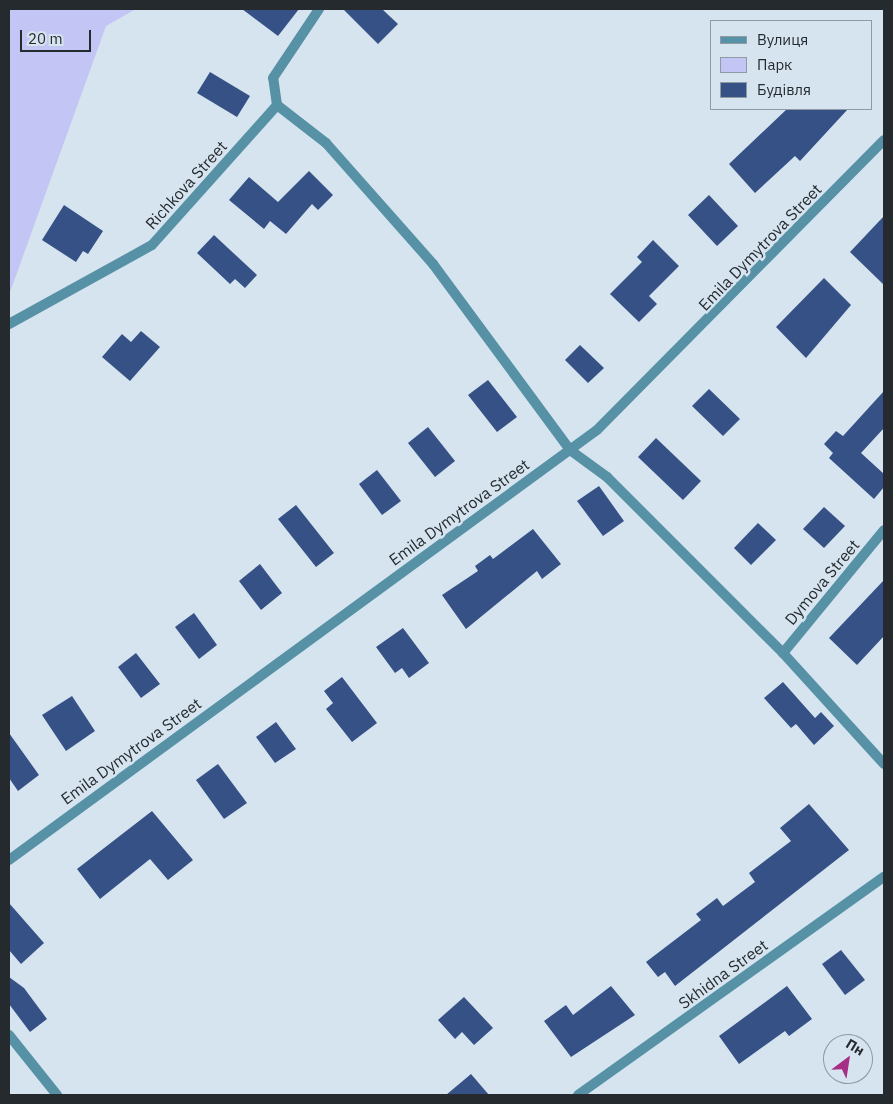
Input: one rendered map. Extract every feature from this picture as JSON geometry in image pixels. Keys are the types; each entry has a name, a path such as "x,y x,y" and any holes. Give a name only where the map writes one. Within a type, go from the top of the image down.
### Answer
{"street":[{"path":"319,9 273,78 277,105 326,143 433,264 570,450 607,477 783,652 884,764"},
{"name":"Richkova Street","path":"9,324 152,245 277,105"},
{"name":"Emila Dymytrova Street","path":"9,860 597,430 713,316 884,140"},
{"name":"Dymova Street","path":"783,652 884,530"},
{"name":"Skhidna Street","path":"578,1095 884,877"},
{"path":"9,1035 57,1095"}],"green space":[{"path":"9,9 136,9 106,26 9,295"}],"building":[{"path":"242,9 299,9 278,36"},
{"path":"343,9 382,9 398,24 378,44"},
{"path":"210,72 250,96 237,117 197,93"},
{"path":"786,110 847,110 800,161 795,156 755,193 729,164"},
{"path":"309,171 333,195 318,210 312,204 286,234 270,221 264,229 229,200 249,177 278,202"},
{"path":"709,195 738,226 717,246 688,215"},
{"path":"64,205 103,231 88,254 83,251 76,262 42,240"},
{"path":"884,216 884,285 850,252"},
{"path":"214,235 257,275 245,288 235,279 230,284 197,253"},
{"path":"653,240 679,266 649,296 657,304 639,322 610,294 642,262 637,257"},
{"path":"824,278 851,305 806,358 776,327"},
{"path":"141,331 160,347 130,381 102,357 122,334 131,342"},
{"path":"580,345 604,368 588,383 565,360"},
{"path":"488,380 517,417 497,432 468,395"},
{"path":"709,389 740,419 723,436 692,406"},
{"path":"884,391 884,428 861,453 884,474 884,487 874,499 829,458 833,453 824,444 836,431 843,436"},
{"path":"428,427 455,461 435,477 408,443"},
{"path":"656,438 701,481 683,500 638,457"},
{"path":"377,470 401,501 382,515 359,484"},
{"path":"599,486 624,521 603,536 577,501"},
{"path":"296,505 334,553 316,567 278,519"},
{"path":"824,507 845,526 824,548 803,529"},
{"path":"758,523 776,540 751,565 734,548"},
{"path":"533,529 561,564 542,579 537,571 466,629 442,595 478,571 475,566 490,555 493,559"},
{"path":"260,564 282,593 261,610 239,581"},
{"path":"884,580 884,636 857,665 829,638"},
{"path":"194,613 217,645 199,659 175,627"},
{"path":"403,628 429,663 409,678 402,668 395,673 376,647"},
{"path":"136,653 160,684 141,698 118,667"},
{"path":"342,677 377,723 352,742 326,709 333,703 324,691"},
{"path":"783,682 815,718 821,712 834,726 814,745 796,724 791,728 764,698"},
{"path":"72,696 95,731 66,751 42,715"},
{"path":"276,722 296,749 275,763 256,737"},
{"path":"9,733 39,775 18,791 9,778"},
{"path":"218,764 247,803 224,819 196,780"},
{"path":"809,804 849,850 675,986 665,972 658,977 646,962 701,920 696,914 717,898 723,906 755,882 749,873 791,841 780,828"},
{"path":"152,811 193,860 168,880 150,859 100,899 77,869"},
{"path":"9,903 44,943 21,964 9,950"},
{"path":"841,950 865,980 845,995 822,964"},
{"path":"9,977 24,988 47,1019 30,1032 9,1004"},
{"path":"611,986 635,1015 571,1057 544,1021 566,1005 573,1015"},
{"path":"787,986 812,1019 789,1036 785,1031 739,1064 719,1036"},
{"path":"464,997 493,1028 474,1045 462,1032 455,1039 438,1020"},
{"path":"471,1074 489,1095 446,1095"}]}
